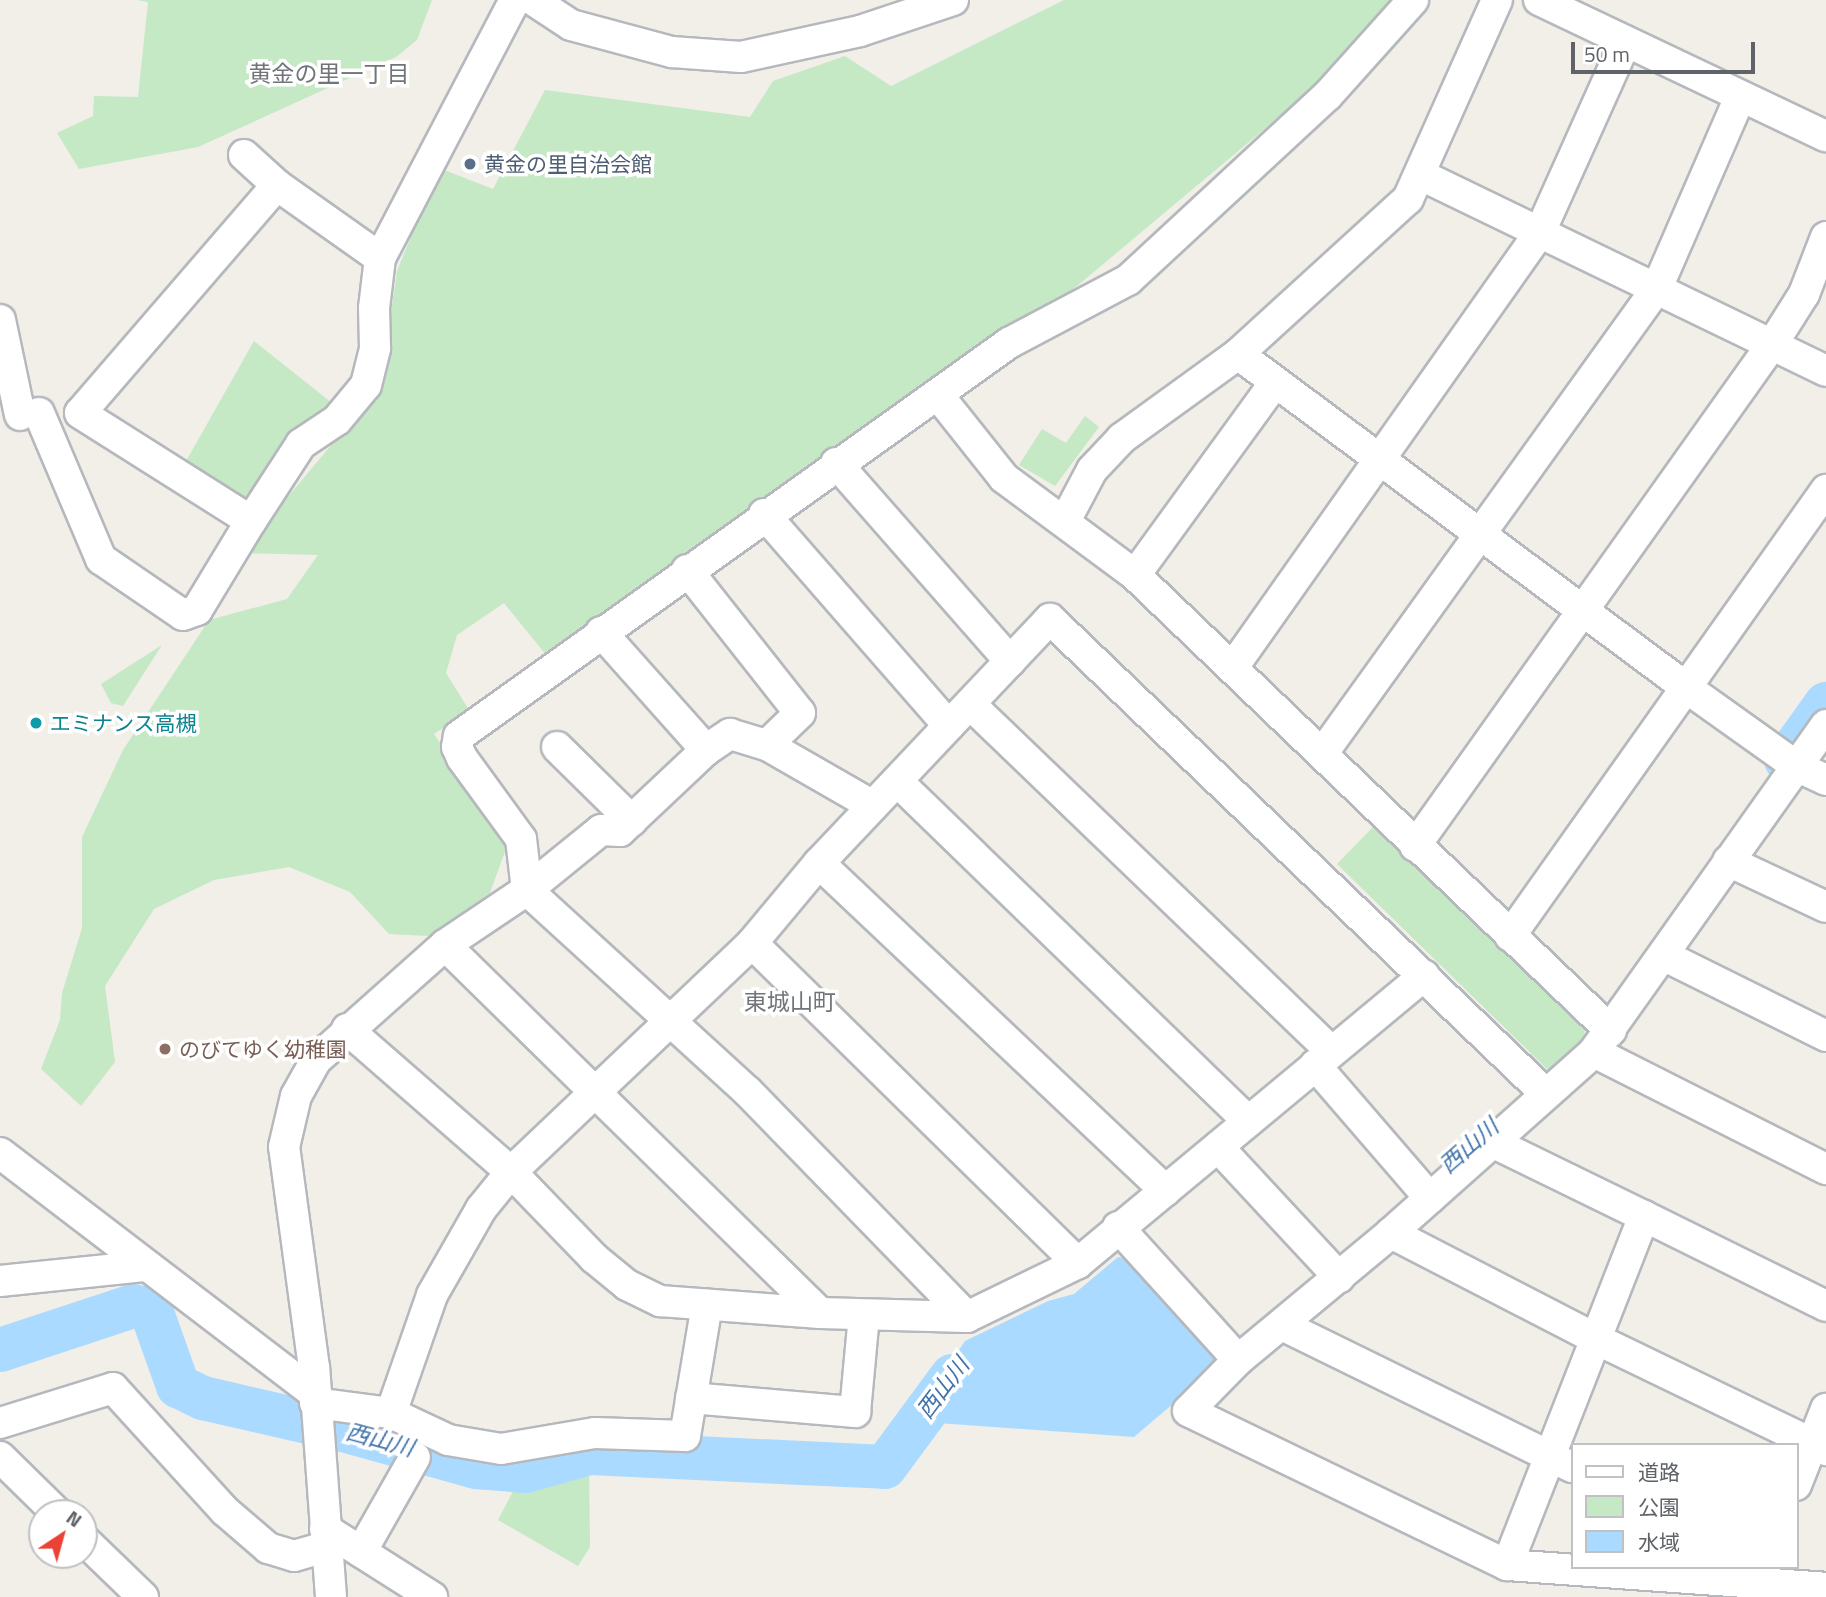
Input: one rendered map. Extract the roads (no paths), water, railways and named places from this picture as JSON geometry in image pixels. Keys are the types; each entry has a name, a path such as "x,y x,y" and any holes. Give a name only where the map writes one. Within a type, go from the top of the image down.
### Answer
{"street":[{"path":"0,320 20,416 101,559 183,615 197,610 301,444 337,420 366,385 375,348 374,308 380,258 515,0"},
{"path":"533,0 571,25 672,52 741,57 860,31 953,0"},
{"path":"967,1317 672,1020 527,890 521,839 462,758 457,747 459,736 764,514 1009,343 1128,280 1327,96 1413,0"},
{"path":"1065,521 1092,470 1122,438 1238,354 1408,199 1497,0"},
{"path":"1539,0 1826,136"},
{"path":"1233,667 1540,232 1625,43"},
{"path":"1322,754 1657,288 1740,97"},
{"path":"244,155 277,185 380,258"},
{"path":"1421,175 1826,371"},
{"path":"80,413 277,185"},
{"path":"1415,846 1773,344 1804,294 1826,237"},
{"path":"1238,354 1684,686 1796,766 1826,780"},
{"path":"1135,575 1275,382"},
{"path":"938,395 1004,478 1135,575 1233,667 1510,936 1602,1041 1826,1169"},
{"path":"20,416 80,413 251,521"},
{"path":"836,463 1010,661"},
{"path":"1510,936 1684,686 1826,490"},
{"path":"764,514 949,726"},
{"path":"687,570 800,713 767,745"},
{"path":"391,1413 432,1295 481,1209 510,1172 752,943 819,863 1050,619 1545,1093"},
{"path":"601,632 706,750"},
{"path":"970,704 1323,1058 1430,1198"},
{"path":"1570,1568 1507,1565 1188,1412 1238,1360 1494,1143 1602,1041 1665,956 1728,861 1826,725"},
{"path":"331,1597 314,1398 285,1147 296,1096 316,1060 347,1029 445,945 527,890 601,830 620,831 706,750 730,734 767,745 873,806"},
{"path":"557,747 632,821"},
{"path":"897,781 1248,1121"},
{"path":"1728,861 1826,907"},
{"path":"819,863 1166,1191"},
{"path":"752,943 1078,1263"},
{"path":"445,945 820,1314"},
{"path":"1665,956 1826,1036"},
{"path":"347,1029 510,1172 594,1258 627,1285 660,1301 820,1314 967,1317 1078,1263 1118,1227 1166,1191 1424,976"},
{"path":"1494,1143 1826,1306"},
{"path":"1218,1147 1339,1277"},
{"path":"0,1153 314,1398 391,1413 448,1440 501,1450 595,1433 685,1436 707,1305"},
{"path":"1507,1565 1561,1462 1598,1340 1644,1216"},
{"path":"1118,1227 1238,1360"},
{"path":"1391,1233 1598,1340 1820,1446"},
{"path":"4,1289 146,1266"},
{"path":"691,1398 855,1412 864,1315"},
{"path":"1282,1325 1561,1462"},
{"path":"0,1423 113,1388 225,1511 268,1548 294,1556 325,1538"},
{"path":"1798,1482 1820,1446 1826,1409"},
{"path":"0,1457 43,1499"},
{"path":"361,1552 415,1457"},
{"path":"325,1538 361,1552 432,1597"},
{"path":"98,1553 143,1597"},
{"path":"1599,1569 1759,1576 1826,1588"}],"water":[{"path":"1118,1257 1126,1258 1216,1357 1214,1369 1134,1437 910,1421 965,1341 1048,1301 1074,1294"}],"waterway":[{"name":"西山川","path":"1786,760 1826,704"},
{"name":"西山川","path":"0,1350 133,1306 151,1310 178,1386 203,1398 303,1421"},
{"name":"西山川","path":"329,1426 476,1467 525,1471 590,1453 885,1467 952,1376"}],"place":[{"name":"黄金の里自治会館","path":"470,164"},
{"name":"エミナンス高槻","path":"36,723"},
{"name":"のびてゆく幼稚園","path":"165,1049"}],"district":[{"name":"黄金の里一丁目","path":"329,74"},
{"name":"東城山町","path":"790,1002"}]}
